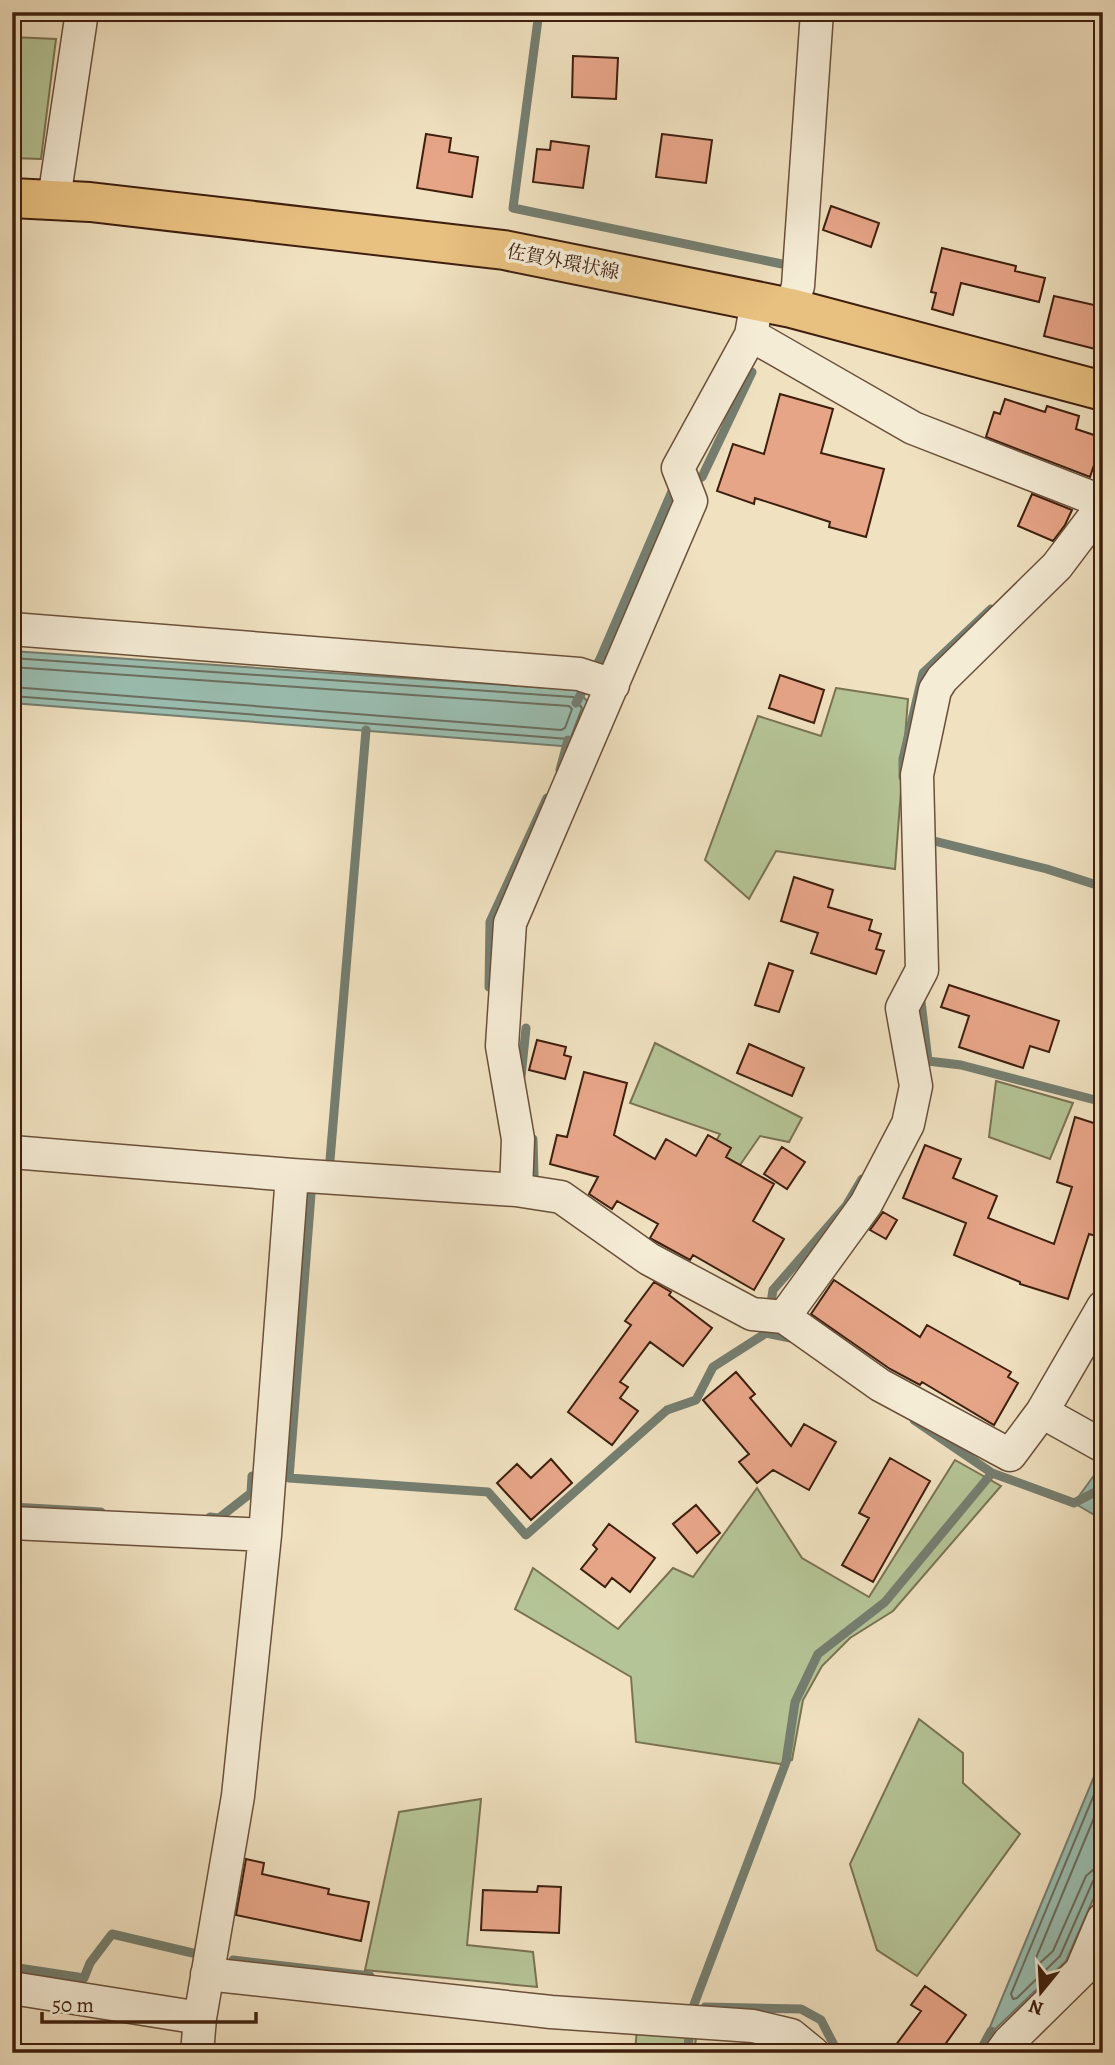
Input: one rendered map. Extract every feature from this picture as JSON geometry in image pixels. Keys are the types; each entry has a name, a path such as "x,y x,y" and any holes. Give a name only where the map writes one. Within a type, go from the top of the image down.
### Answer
{"main road":[{"name":"佐賀外環状線","path":"12,198 54,199 504,250 766,315 1103,391"}],"street":[{"path":"54,199 82,12"},
{"path":"516,1190 518,1139 502,1046 510,923 691,501 678,468 766,315 798,286 817,12"},
{"path":"766,315 913,428 1103,504 1057,566 942,679 935,690 917,775 917,978 902,1008 914,1076 908,1124 866,1204 784,1317"},
{"path":"12,629 579,674 613,685"},
{"path":"12,1152 516,1190 561,1197 649,1259 752,1314 784,1317 880,1385 1010,1455 1042,1412 1103,1307"},
{"path":"197,2053 207,1974 238,1796 265,1535 292,1175"},
{"path":"1042,1412 1103,1446"},
{"path":"12,1523 265,1535"},
{"path":"1001,2053 1081,1971 1103,1919"},
{"path":"207,1974 551,2012 753,2026 792,2035 813,2053"},
{"path":"12,1988 200,2018"}],"green space":[{"path":"12,37 56,39 41,159 12,158"},
{"path":"836,688 908,699 895,869 776,851 749,899 705,860 758,716 821,736"},
{"path":"655,1043 802,1118 789,1142 760,1136 713,1204 690,1188 720,1134 630,1103"},
{"path":"996,1081 1073,1103 1050,1159 989,1137"},
{"path":"955,1460 1001,1486 893,1611 850,1638 822,1666 803,1700 792,1760 780,1764 636,1742 631,1677 515,1609 533,1568 618,1629 673,1568 693,1577 757,1488 802,1558 869,1597"},
{"path":"919,1719 963,1753 963,1783 1020,1834 917,1976 877,1950 850,1864"},
{"path":"481,1799 467,1945 533,1952 537,1987 365,1970 399,1812"},
{"path":"637,2028 697,2031 694,2053 635,2053"}],"water":[{"path":"12,651 578,690 591,706 574,747 12,703"},
{"path":"1103,1463 1103,1520 1074,1503"},
{"path":"1103,1755 1103,1877 1066,1961 985,2039"}],"building":[{"path":"573,56 618,58 616,99 572,97"},
{"path":"426,134 451,138 449,152 478,157 472,197 417,188"},
{"path":"662,134 712,140 706,183 656,177"},
{"path":"551,141 589,146 583,188 533,182 537,149 550,150"},
{"path":"831,206 879,223 871,247 823,230"},
{"path":"942,248 1016,266 1015,271 1045,278 1039,302 961,283 953,315 932,309 936,293 931,292"},
{"path":"1054,296 1103,307 1103,351 1044,336"},
{"path":"780,394 833,409 821,453 884,469 866,537 829,527 830,522 755,498 754,504 717,491 733,444 764,454"},
{"path":"1005,399 1045,412 1047,406 1079,416 1076,429 1103,438 1090,477 986,437 994,412 1000,414"},
{"path":"1032,494 1072,510 1053,541 1018,526"},
{"path":"780,675 824,690 814,723 769,708"},
{"path":"794,877 833,890 828,907 872,920 869,930 881,934 876,949 884,951 876,974 811,953 818,933 781,921"},
{"path":"769,963 793,971 779,1012 755,1005"},
{"path":"949,985 1059,1021 1049,1052 1030,1046 1023,1068 959,1047 969,1016 941,1007"},
{"path":"537,1040 566,1047 564,1055 571,1057 565,1079 529,1070"},
{"path":"749,1044 804,1068 792,1096 737,1073"},
{"path":"584,1072 627,1083 614,1135 655,1159 666,1139 696,1156 708,1135 731,1148 726,1157 774,1184 753,1221 784,1239 754,1290 693,1255 690,1260 650,1238 658,1224 617,1201 612,1209 589,1194 598,1177 550,1164 557,1135 567,1137"},
{"path":"1075,1117 1103,1126 1103,1238 1089,1234 1068,1299 1020,1284 954,1255 966,1223 903,1198 925,1145 961,1159 953,1178 997,1196 988,1218 1054,1244 1072,1187 1057,1182"},
{"path":"782,1147 805,1162 787,1189 764,1174"},
{"path":"883,1212 897,1220 886,1239 870,1230"},
{"path":"834,1280 920,1337 927,1325 1011,1372 1008,1377 1018,1383 994,1425 922,1382 920,1385 890,1369 811,1314"},
{"path":"654,1282 671,1292 669,1295 712,1328 683,1366 650,1342 620,1382 628,1387 620,1398 638,1411 612,1445 568,1412 631,1325 625,1321"},
{"path":"736,1372 755,1394 750,1398 791,1446 804,1424 836,1442 809,1490 773,1470 757,1483 739,1462 749,1454 703,1400"},
{"path":"890,1458 930,1481 873,1582 842,1565 869,1518 859,1513"},
{"path":"551,1459 572,1483 531,1520 497,1483 517,1464 531,1478"},
{"path":"696,1505 720,1533 697,1553 673,1524"},
{"path":"609,1524 655,1558 630,1592 612,1578 605,1587 581,1569 597,1549 593,1545"},
{"path":"246,1859 264,1863 262,1874 329,1889 328,1894 369,1902 361,1941 236,1915"},
{"path":"538,1886 561,1887 559,1933 481,1930 483,1890 537,1892"},
{"path":"925,1986 966,2015 939,2053 890,2053 921,2011 911,2005"}],"waterway":[{"path":"539,12 513,208 782,264"},
{"path":"576,703 600,659 673,489 702,477 752,372"},
{"path":"903,777 903,759 923,673 991,609"},
{"path":"330,1160 366,730"},
{"path":"560,770 568,740"},
{"path":"489,987 490,922 547,798"},
{"path":"934,841 1047,869 1103,887"},
{"path":"920,993 928,1061 921,1070"},
{"path":"521,1077 526,1028"},
{"path":"928,1061 961,1065 1103,1102"},
{"path":"533,1139 534,1176"},
{"path":"311,1194 289,1478 488,1492 526,1535 667,1410 696,1400 713,1367 766,1333 773,1290 846,1206 862,1179"},
{"path":"766,1333 795,1339"},
{"path":"914,1420 992,1473 1074,1503 1103,1488"},
{"path":"687,2053 693,2007 786,1762 795,1702 818,1654 885,1602 992,1473"},
{"path":"210,1517 219,1518 251,1493 252,1476"},
{"path":"12,1507 101,1512"},
{"path":"12,1967 84,1978 90,1963 112,1934 197,1954"},
{"path":"233,1960 370,1976"},
{"path":"705,2007 801,2009 821,2020 838,2053"},
{"path":"979,2053 991,2031"}]}
